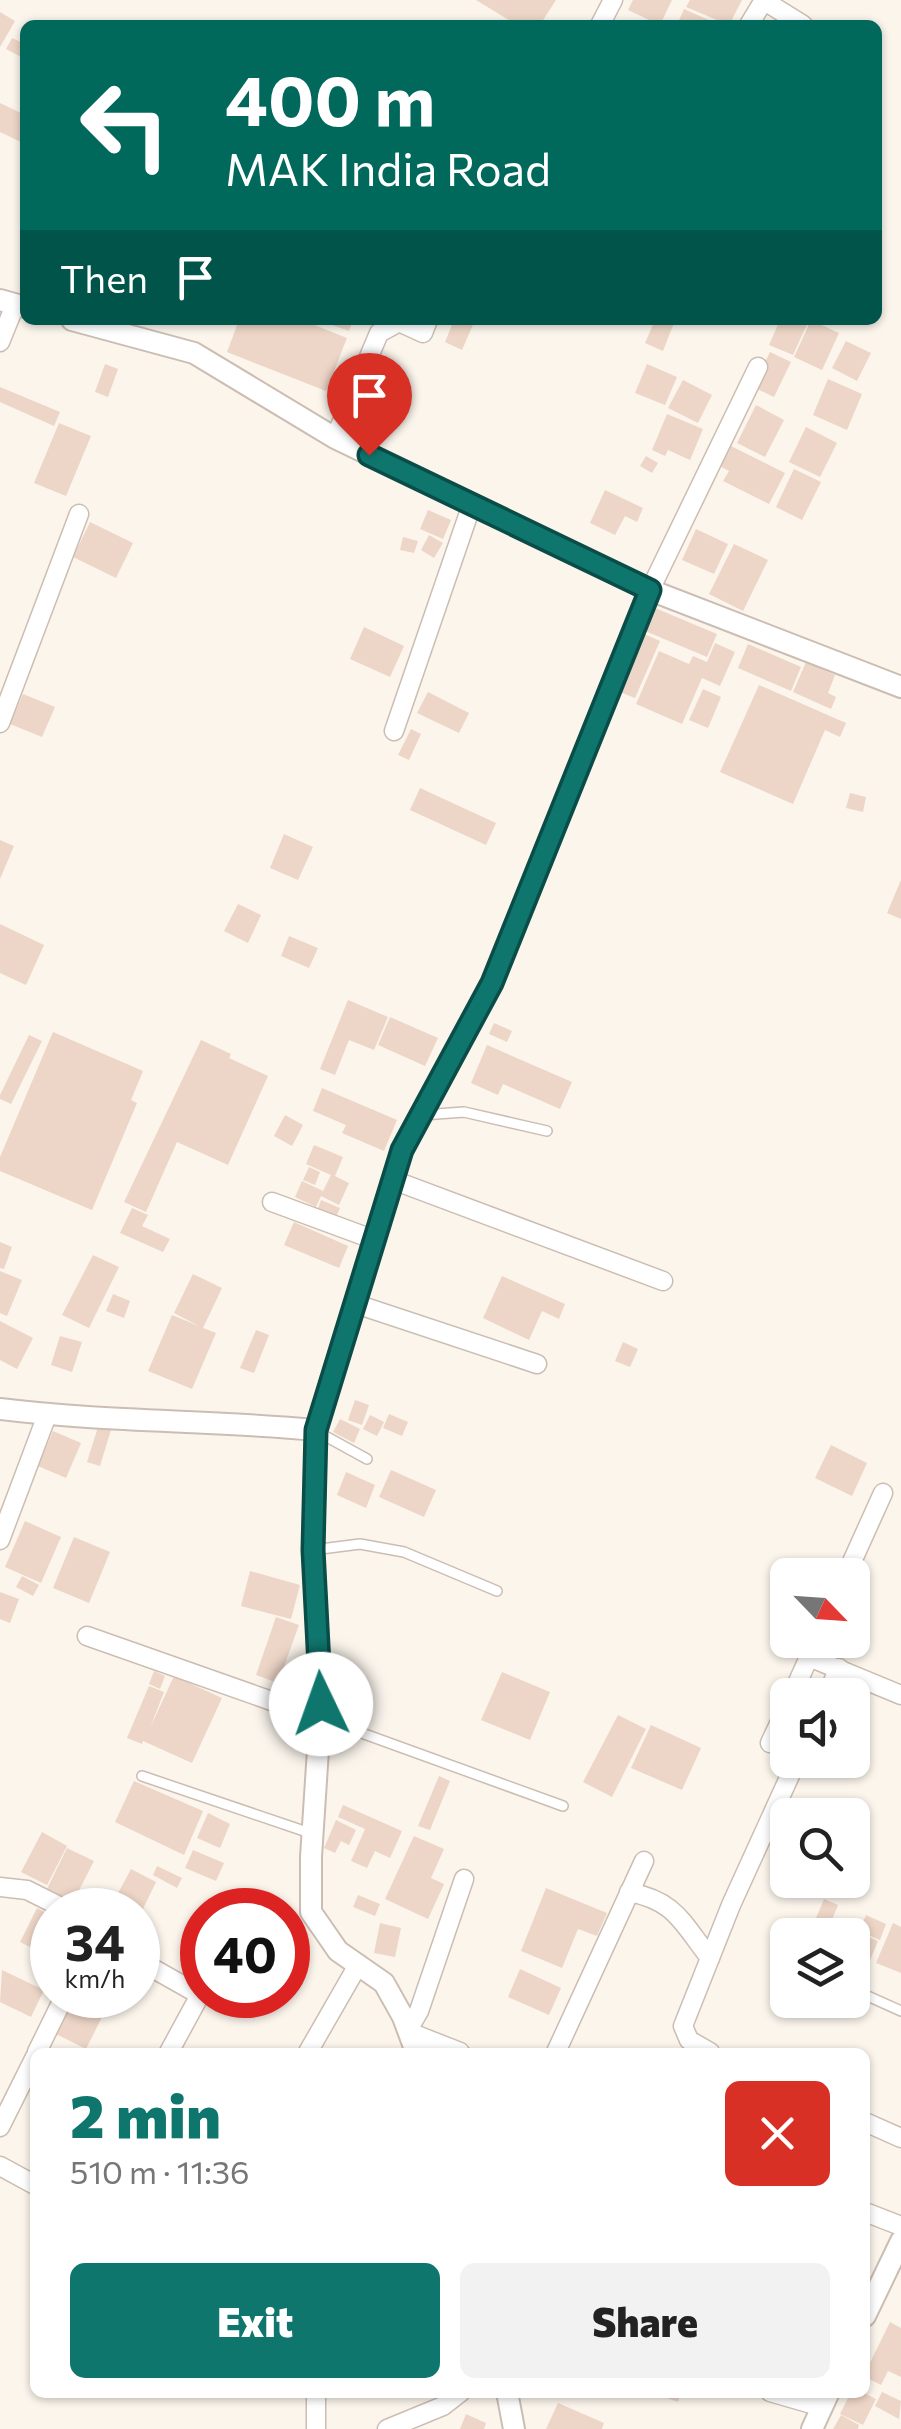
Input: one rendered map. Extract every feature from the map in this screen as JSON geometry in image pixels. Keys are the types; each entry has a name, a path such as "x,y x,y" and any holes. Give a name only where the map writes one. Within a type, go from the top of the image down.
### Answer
{"street":[{"path":"763,0 795,20"},
{"path":"0,342 13,304"},
{"path":"90,325 194,353 335,438 650,590 901,687"},
{"path":"335,438 379,333 394,325"},
{"path":"406,325 423,333 426,325"},
{"path":"446,2048 411,2038 384,1984 338,1951 311,1912 320,1718 313,1550 315,1435 402,1150 492,983 650,590 758,368"},
{"path":"394,731 472,504"},
{"path":"0,723 78,514"},
{"path":"393,1180 663,1281"},
{"path":"272,1202 376,1240"},
{"path":"356,1304 536,1364"},
{"path":"0,1409 47,1415 245,1424 315,1435"},
{"path":"0,1540 47,1415"},
{"path":"854,1558 883,1493"},
{"path":"87,1636 320,1718"},
{"path":"826,1658 901,1695"},
{"path":"835,1678 840,1668"},
{"path":"703,2048 689,2040 682,2026 789,1778"},
{"path":"558,2048 644,1861"},
{"path":"411,2038 464,1879"},
{"path":"0,1887 30,1892"},
{"path":"630,1892 665,1903 710,1958"},
{"path":"310,2048 358,1965"},
{"path":"160,1972 200,1994 170,2048"},
{"path":"39,2048 54,2018"},
{"path":"0,2126 30,2067"},
{"path":"870,2124 901,2138"},
{"path":"0,2166 30,2182"},
{"path":"870,2214 901,2226"},
{"path":"870,2306 901,2242"},
{"path":"316,2398 316,2429"},
{"path":"386,2429 453,2398"},
{"path":"508,2398 514,2429"},
{"path":"812,2429 825,2400"}],"lane":[{"path":"420,1116 464,1112 547,1132"},
{"path":"315,1435 327,1437 367,1460"},
{"path":"313,1550 360,1544 404,1552 496,1591"},
{"path":"320,1718 563,1806"},
{"path":"142,1776 312,1834"},
{"path":"870,1997 901,2011"}],"building":[{"path":"476,0 556,0 543,20 509,20"},
{"path":"633,0 672,0 662,20 649,20 628,10"},
{"path":"690,0 742,0 732,20 717,20 686,7"},
{"path":"684,9 709,20 679,20"},
{"path":"0,12 15,21 0,47"},
{"path":"12,38 20,42 20,56 6,49"},
{"path":"0,103 20,113 20,142 0,132"},
{"path":"237,325 314,325 347,338 326,391 227,352"},
{"path":"452,325 473,325 462,350 445,342"},
{"path":"653,325 673,325 663,351 645,343"},
{"path":"778,325 807,325 793,355 769,345"},
{"path":"809,325 822,325 839,333 822,370 794,357"},
{"path":"846,341 871,353 857,381 832,368"},
{"path":"770,352 791,362 774,397 753,387"},
{"path":"105,364 118,369 108,397 95,392"},
{"path":"647,364 677,377 665,405 635,393"},
{"path":"828,379 862,394 847,430 813,415"},
{"path":"683,380 712,395 698,423 668,408"},
{"path":"0,387 60,412 54,426 0,402"},
{"path":"756,405 784,420 765,457 737,443"},
{"path":"667,414 703,429 690,460 668,450 665,456 652,450"},
{"path":"59,423 91,436 66,496 34,483"},
{"path":"806,427 837,443 820,477 789,462"},
{"path":"727,444 785,473 769,504 723,481 729,471 716,464"},
{"path":"646,456 658,463 652,473 640,466"},
{"path":"794,469 821,482 802,520 776,507"},
{"path":"605,490 643,508 637,522 625,516 615,535 590,523"},
{"path":"428,510 451,520 443,539 420,529"},
{"path":"90,522 133,543 116,578 73,557"},
{"path":"696,529 728,544 714,574 682,560"},
{"path":"429,535 443,543 434,558 421,550"},
{"path":"403,537 418,541 414,553 400,550"},
{"path":"734,544 768,560 743,611 709,594"},
{"path":"655,608 717,634 707,657 645,631"},
{"path":"364,627 404,646 390,677 350,659"},
{"path":"642,633 660,641 635,698 617,691"},
{"path":"715,643 735,652 720,686 702,678 682,724 636,704 659,651 689,664 693,656 707,662"},
{"path":"748,644 801,667 791,691 738,668"},
{"path":"806,662 835,675 828,693 836,697 831,709 793,692"},
{"path":"759,685 846,723 840,737 825,730 793,804 720,772"},
{"path":"703,689 721,697 708,728 689,720"},
{"path":"428,692 469,713 459,733 417,713"},
{"path":"23,694 55,707 42,737 10,724"},
{"path":"411,729 421,734 409,760 398,755"},
{"path":"420,788 496,823 486,845 410,810"},
{"path":"850,793 866,797 863,812 846,808"},
{"path":"284,834 313,847 298,880 270,868"},
{"path":"0,840 14,846 0,879"},
{"path":"901,880 901,919 887,913"},
{"path":"238,904 261,915 248,943 224,931"},
{"path":"0,924 44,945 26,985 0,973"},
{"path":"289,936 318,948 309,968 281,956"},
{"path":"348,1000 388,1017 374,1050 349,1040 335,1075 320,1069"},
{"path":"390,1017 438,1038 425,1066 378,1045"},
{"path":"494,1023 512,1031 507,1042 489,1034"},
{"path":"53,1032 143,1071 131,1100 137,1103 92,1210 0,1171 0,1157"},
{"path":"29,1035 42,1041 11,1104 0,1099 0,1095"},
{"path":"201,1040 268,1076 228,1165 177,1142 146,1212 124,1202"},
{"path":"487,1045 572,1082 560,1109 503,1084 498,1095 471,1083"},
{"path":"322,1088 397,1120 384,1151 342,1133 346,1125 313,1111"},
{"path":"285,1115 303,1125 292,1146 274,1136"},
{"path":"314,1145 343,1157 335,1176 349,1183 339,1205 321,1196 316,1207 295,1197 302,1181 323,1191 331,1175 306,1164"},
{"path":"309,1167 320,1172 315,1185 303,1180"},
{"path":"321,1200 340,1208 334,1222 316,1214"},
{"path":"132,1208 148,1215 142,1226 170,1239 163,1252 120,1233"},
{"path":"294,1222 348,1246 339,1268 284,1245"},
{"path":"0,1242 12,1247 4,1269 0,1268"},
{"path":"93,1255 119,1267 89,1328 62,1315"},
{"path":"0,1271 22,1280 7,1316 0,1313"},
{"path":"193,1274 222,1288 203,1328 216,1333 192,1389 148,1371 172,1315 199,1326 174,1313"},
{"path":"502,1276 565,1304 559,1319 542,1311 529,1340 483,1318"},
{"path":"113,1294 130,1301 124,1318 106,1311"},
{"path":"0,1321 33,1338 17,1369 0,1360"},
{"path":"256,1330 269,1335 254,1373 240,1368"},
{"path":"60,1336 82,1342 72,1372 51,1365"},
{"path":"623,1342 638,1349 630,1367 615,1361"},
{"path":"355,1400 369,1405 362,1425 348,1420"},
{"path":"389,1414 408,1422 402,1436 383,1428"},
{"path":"370,1415 384,1422 377,1436 363,1429"},
{"path":"340,1419 360,1429 354,1443 333,1432"},
{"path":"98,1427 111,1430 100,1466 87,1462"},
{"path":"53,1431 81,1443 66,1478 38,1466"},
{"path":"831,1445 867,1463 852,1496 815,1478"},
{"path":"391,1470 436,1490 424,1517 379,1497"},
{"path":"346,1472 375,1485 366,1508 337,1495"},
{"path":"25,1521 61,1537 41,1583 5,1567"},
{"path":"74,1537 110,1552 89,1603 53,1588"},
{"path":"250,1571 300,1585 291,1619 241,1606"},
{"path":"22,1576 39,1585 33,1596 16,1587"},
{"path":"0,1592 19,1599 10,1623 0,1619"},
{"path":"276,1617 299,1625 278,1683 256,1675"},
{"path":"154,1671 165,1676 160,1689 149,1684"},
{"path":"502,1672 550,1692 530,1740 481,1720"},
{"path":"174,1676 222,1698 192,1763 127,1738 149,1686 164,1692 150,1728"},
{"path":"618,1715 646,1729 612,1797 583,1782"},
{"path":"651,1725 701,1748 682,1790 631,1768"},
{"path":"439,1776 450,1781 430,1830 418,1826"},
{"path":"134,1781 203,1811 184,1855 115,1822"},
{"path":"343,1805 402,1831 390,1858 375,1851 367,1868 351,1861 365,1829 338,1817"},
{"path":"208,1813 230,1824 220,1848 197,1838"},
{"path":"336,1820 356,1830 349,1845 341,1841 335,1853 324,1848"},
{"path":"42,1832 67,1846 47,1885 21,1872"},
{"path":"414,1836 444,1849 431,1878 444,1884 428,1919 385,1899"},
{"path":"67,1848 94,1861 80,1888 47,1888"},
{"path":"193,1850 224,1863 216,1881 185,1868"},
{"path":"157,1866 182,1878 177,1888 153,1875"},
{"path":"131,1869 156,1882 153,1888 121,1888"},
{"path":"546,1888 607,1913 597,1936 578,1929 562,1968 521,1951"},
{"path":"358,1895 380,1904 375,1916 353,1907"},
{"path":"824,1899 838,1905 833,1918 816,1918"},
{"path":"866,1915 886,1924 880,1940 870,1936 870,1918 865,1918"},
{"path":"30,1922 30,1947 20,1942"},
{"path":"380,1923 401,1928 395,1957 374,1953"},
{"path":"893,1923 901,1927 901,1973 876,1963"},
{"path":"870,1938 878,1941 870,1961"},
{"path":"520,1969 561,1988 549,2015 508,1997"},
{"path":"2,1970 30,1983 30,2017 0,2002"},
{"path":"56,2018 102,2018 84,2048 50,2031"},
{"path":"890,2322 901,2328 901,2377 888,2371 881,2385 870,2380 870,2363"},
{"path":"882,2392 901,2401 899,2419 875,2406"},
{"path":"848,2398 876,2399 863,2425 840,2414"},
{"path":"558,2403 604,2423 602,2429 546,2429"},
{"path":"466,2414 486,2423 484,2429 460,2429"},
{"path":"841,2415 859,2425 858,2429 833,2429"}],"route":[{"path":"321,1704 313,1550 316,1430 402,1150 492,983 650,590 369,455"}]}
